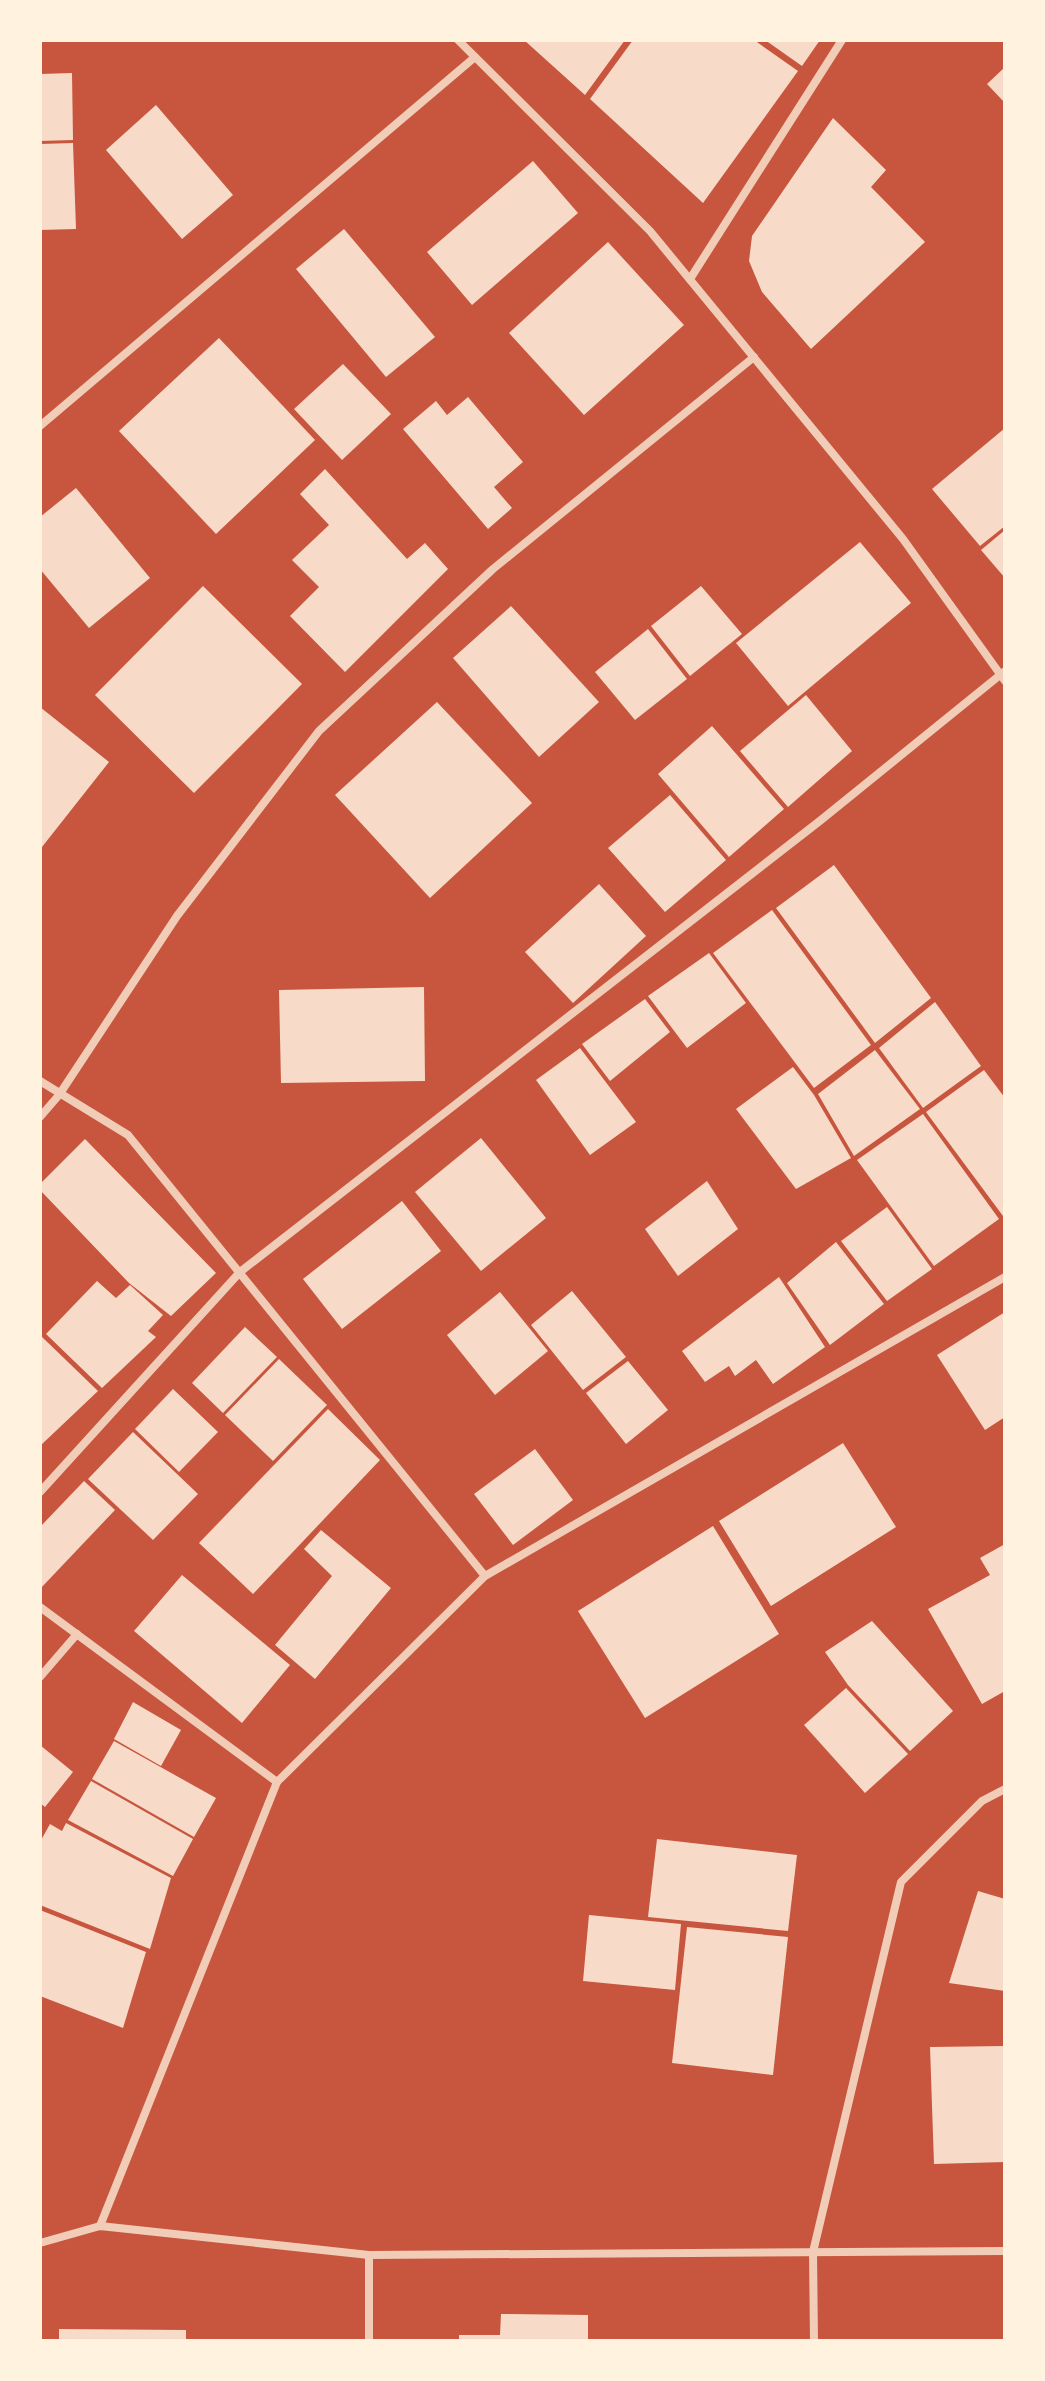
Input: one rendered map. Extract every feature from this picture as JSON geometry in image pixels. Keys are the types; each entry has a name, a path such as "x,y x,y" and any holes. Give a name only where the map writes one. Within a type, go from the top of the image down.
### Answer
{"street":[{"path":"40,1492 240,1272 1004,676 903,539 650,231 458,40"},
{"path":"690,279 842,40"},
{"path":"40,426 475,57"},
{"path":"40,1117 59,1095 177,916 319,731 493,569 754,357"},
{"path":"40,1081 128,1135 485,1576"},
{"path":"100,2226 277,1782 485,1576 1005,1277"},
{"path":"40,1607 277,1782"},
{"path":"40,1677 77,1634"},
{"path":"814,2341 813,2252 901,1882 982,1801 1005,1789"},
{"path":"40,2243 100,2226 369,2255 1005,2251"},
{"path":"369,2255 369,2341"}],"building":[{"path":"524,40 625,40 585,95"},
{"path":"633,40 754,40 798,71 703,203 590,99"},
{"path":"765,40 820,40 802,66"},
{"path":"1005,67 1005,103 987,84"},
{"path":"72,73 73,140 40,141 40,74"},
{"path":"156,105 233,195 182,239 106,150"},
{"path":"833,118 886,170 871,187 925,242 811,349 762,292 749,261 752,236"},
{"path":"73,143 76,229 40,230 40,144"},
{"path":"533,161 578,213 472,305 427,252"},
{"path":"344,229 435,337 386,377 296,269"},
{"path":"608,242 684,325 584,415 509,333"},
{"path":"219,338 315,440 216,534 119,431"},
{"path":"343,364 391,414 342,460 294,409"},
{"path":"468,397 523,462 494,487 512,508 488,529 403,429 436,401 447,415"},
{"path":"1005,428 1005,526 980,546 932,489"},
{"path":"325,469 407,559 425,543 448,569 345,672 290,616 319,587 292,560 329,525 300,494"},
{"path":"76,488 150,578 89,628 40,569 40,517"},
{"path":"1005,530 1005,578 981,550"},
{"path":"860,542 911,603 788,706 736,643"},
{"path":"203,586 302,684 194,793 95,695"},
{"path":"701,586 742,634 690,676 651,626"},
{"path":"511,606 599,702 539,757 453,658"},
{"path":"648,629 687,679 635,720 595,672"},
{"path":"806,695 852,751 788,807 740,751"},
{"path":"437,702 532,803 430,898 335,795"},
{"path":"40,707 109,762 42,847 40,845"},
{"path":"712,726 784,809 729,857 658,774"},
{"path":"670,795 726,860 665,912 608,848"},
{"path":"834,865 931,998 875,1043 776,908"},
{"path":"599,884 646,936 573,1003 525,952"},
{"path":"772,910 871,1045 814,1088 713,953"},
{"path":"709,953 746,1003 687,1048 648,996"},
{"path":"424,987 425,1081 281,1083 279,990"},
{"path":"645,999 670,1032 610,1081 582,1044"},
{"path":"935,1002 981,1066 923,1108 879,1048"},
{"path":"580,1048 636,1122 590,1155 536,1080"},
{"path":"875,1050 920,1109 854,1156 818,1094"},
{"path":"793,1067 814,1095 851,1158 796,1189 736,1109"},
{"path":"984,1070 1005,1098 1003,1216 926,1112"},
{"path":"923,1114 999,1219 934,1266 857,1160"},
{"path":"481,1138 546,1218 481,1271 415,1192"},
{"path":"85,1139 216,1273 171,1316 129,1283 40,1190 40,1184"},
{"path":"707,1181 738,1229 678,1276 645,1229"},
{"path":"402,1201 441,1251 342,1329 303,1279"},
{"path":"887,1207 932,1269 887,1301 841,1241"},
{"path":"836,1242 884,1304 830,1345 787,1283"},
{"path":"779,1277 825,1347 773,1384 756,1360 735,1376 729,1366 705,1382 682,1351"},
{"path":"97,1281 116,1298 130,1285 163,1315 148,1331 156,1337 102,1388 46,1334"},
{"path":"572,1291 626,1357 583,1390 531,1325"},
{"path":"500,1292 548,1351 495,1395 447,1335"},
{"path":"1005,1312 1005,1417 985,1430 937,1355"},
{"path":"245,1327 277,1357 223,1413 192,1383"},
{"path":"40,1335 98,1391 40,1446"},
{"path":"279,1359 327,1405 273,1461 225,1415"},
{"path":"628,1361 668,1410 626,1444 586,1393"},
{"path":"173,1389 218,1432 179,1472 135,1429"},
{"path":"328,1409 380,1460 253,1594 199,1543"},
{"path":"133,1432 198,1494 153,1540 88,1479"},
{"path":"843,1443 896,1527 771,1606 719,1521"},
{"path":"535,1449 573,1500 513,1545 474,1494"},
{"path":"84,1481 115,1510 40,1589 40,1527"},
{"path":"713,1526 779,1634 645,1718 578,1611"},
{"path":"321,1530 391,1588 315,1679 275,1645 332,1576 304,1549"},
{"path":"1005,1544 1005,1691 982,1704 928,1609 990,1575 980,1558"},
{"path":"182,1575 290,1665 242,1723 134,1631"},
{"path":"872,1621 953,1711 910,1751 848,1685 825,1652"},
{"path":"846,1688 908,1754 865,1793 804,1725"},
{"path":"133,1702 181,1730 161,1766 114,1739"},
{"path":"114,1741 216,1798 194,1837 92,1779"},
{"path":"40,1745 73,1772 45,1807 40,1803"},
{"path":"91,1781 193,1839 173,1876 68,1820"},
{"path":"66,1823 171,1878 150,1949 40,1905 40,1842 50,1824 62,1831"},
{"path":"657,1839 797,1855 788,1931 648,1917"},
{"path":"978,1891 1005,1899 1005,1991 949,1983"},
{"path":"40,1910 146,1952 123,2028 40,1996"},
{"path":"589,1915 681,1924 675,1990 583,1981"},
{"path":"687,1927 788,1937 773,2075 672,2063"},
{"path":"1005,2046 1005,2162 934,2164 930,2047"},
{"path":"501,2314 588,2315 588,2341 459,2341 459,2335 500,2335"},
{"path":"59,2329 186,2330 186,2341 59,2341"}]}
